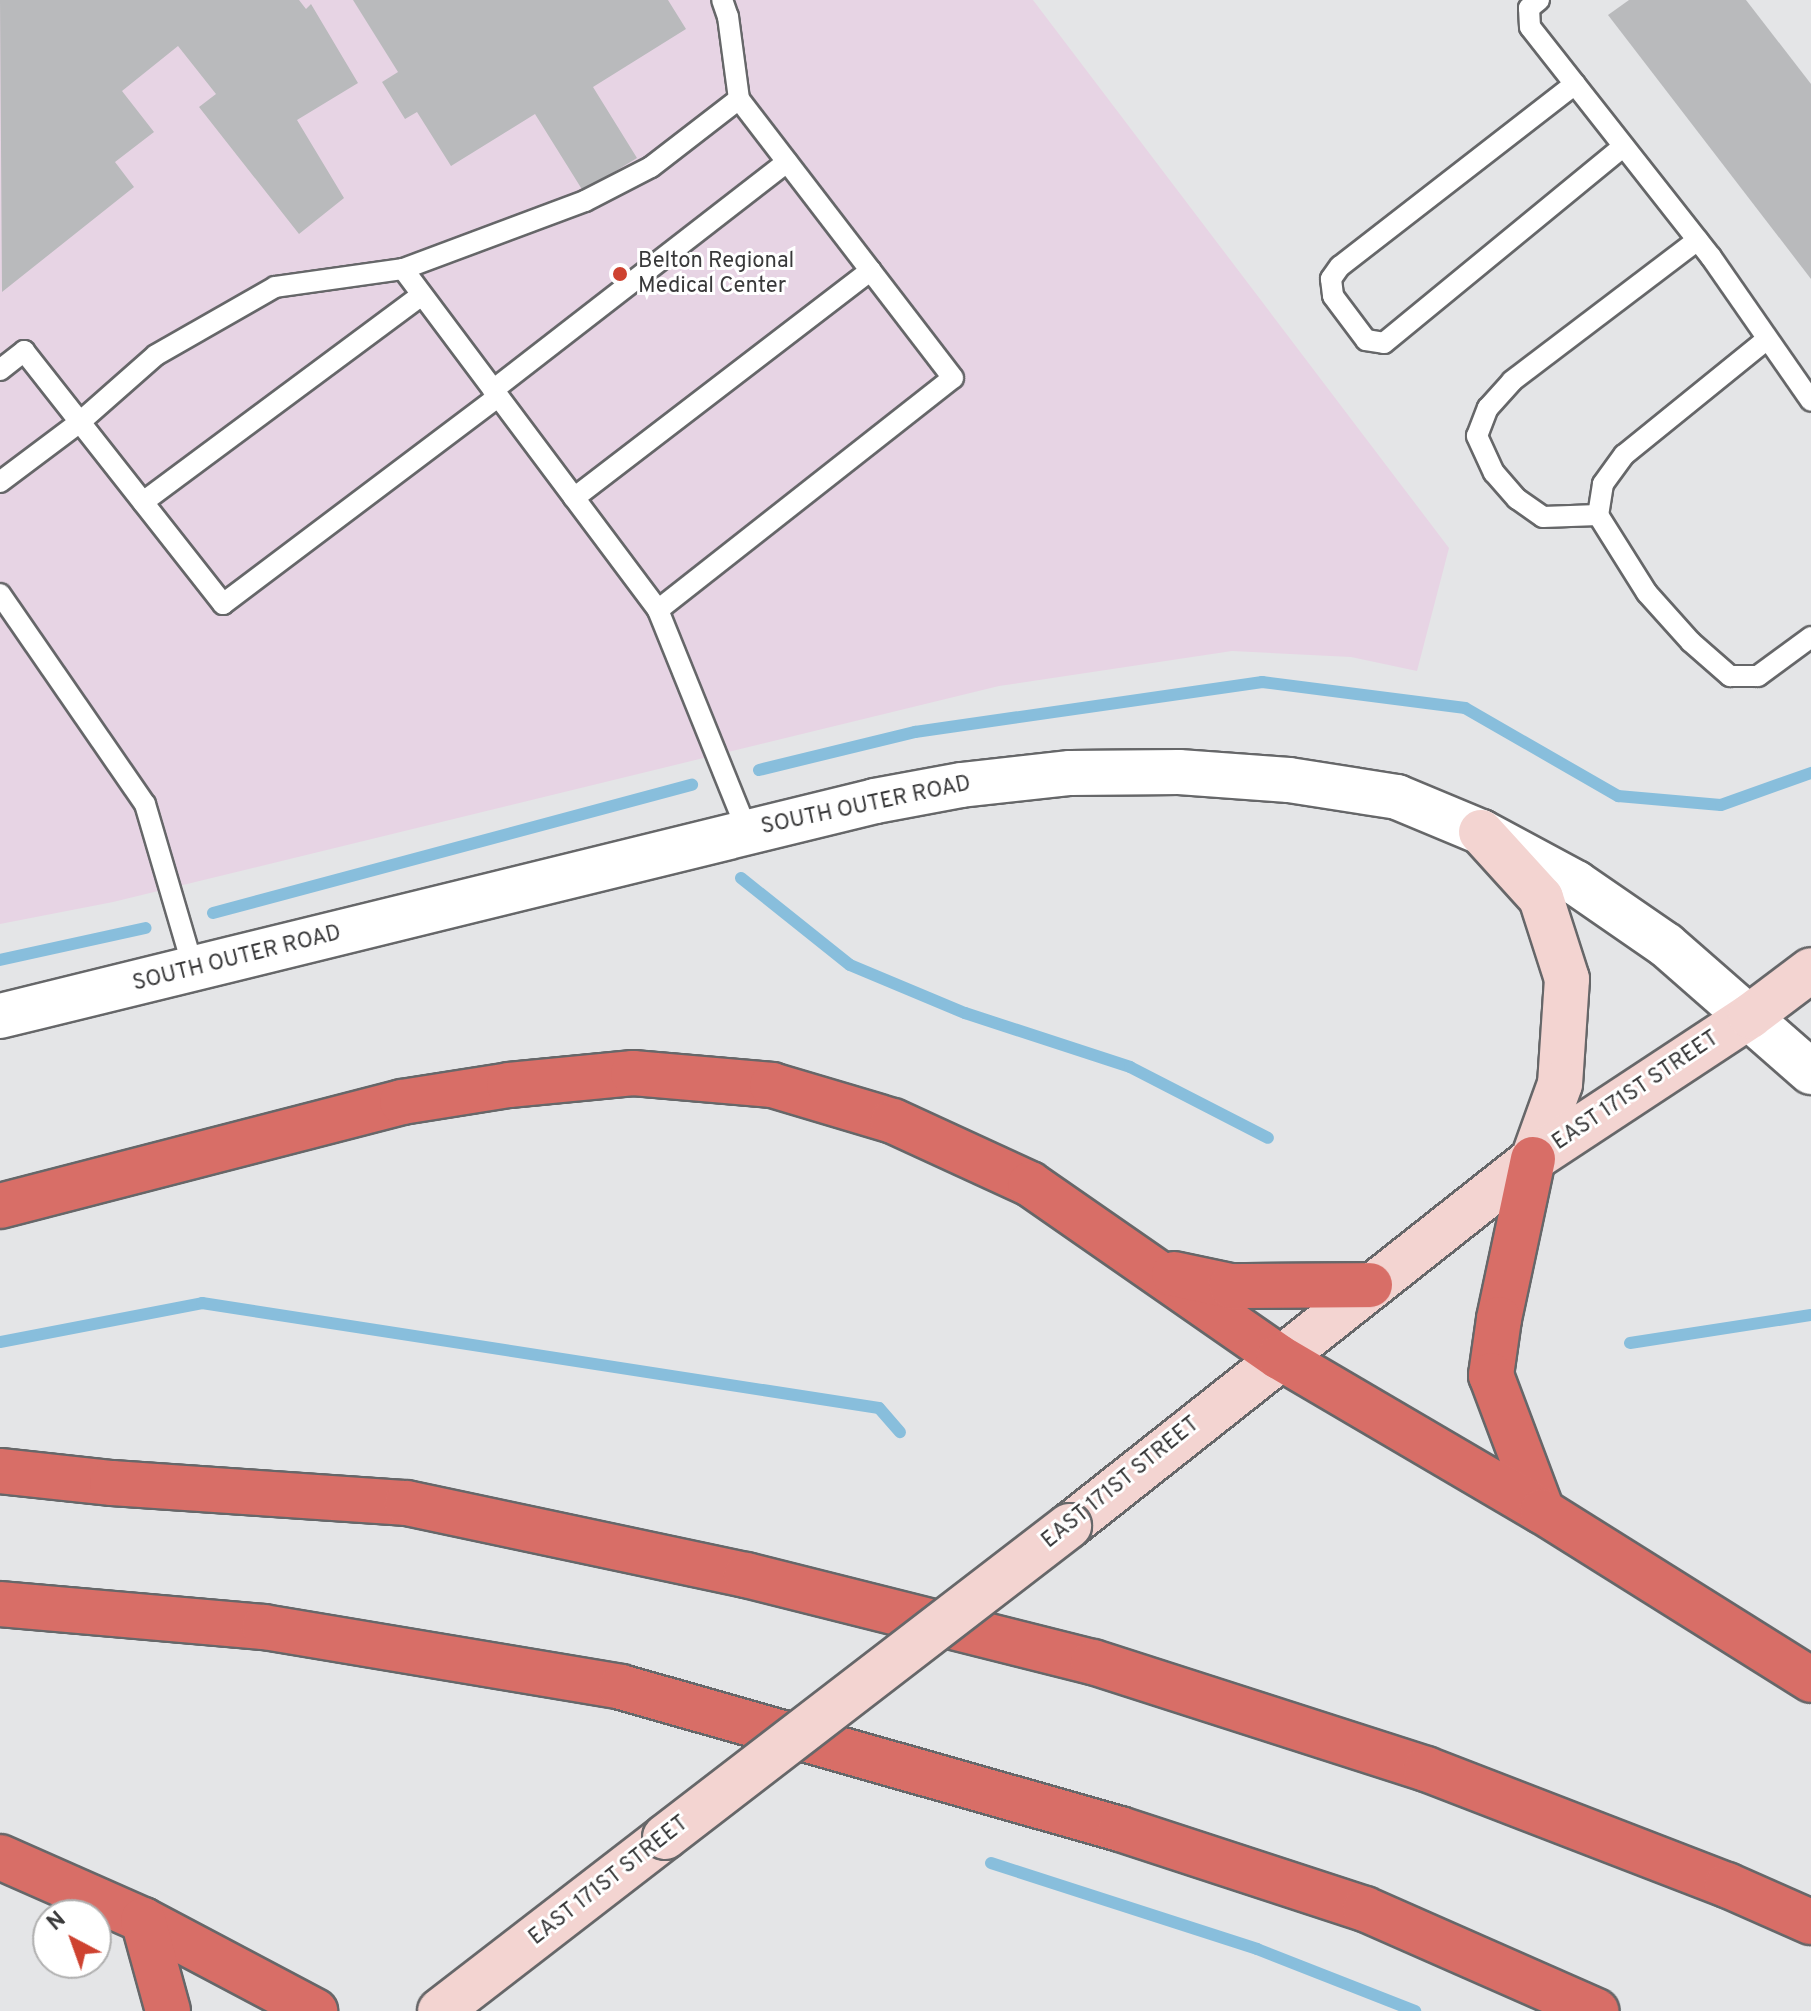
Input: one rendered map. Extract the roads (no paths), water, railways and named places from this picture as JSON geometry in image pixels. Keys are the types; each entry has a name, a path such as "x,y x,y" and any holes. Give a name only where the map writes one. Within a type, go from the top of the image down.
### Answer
{"highway":[{"path":"0,1206 402,1102 509,1085 633,1073 772,1085 893,1121 1030,1184 1279,1357 1542,1511 1811,1680"},
{"path":"1533,1159 1499,1319 1491,1375 1542,1511"},
{"path":"1154,1269 1231,1286 1370,1285"},
{"path":"0,1471 112,1483 407,1503 746,1575 1093,1662 1426,1769 1727,1885 1811,1922"},
{"path":"0,1604 264,1627 621,1687 1120,1829 1365,1909 1596,2011"},
{"path":"0,1857 143,1920 315,2011"},
{"path":"143,1920 168,2011"}],"main road":[{"path":"1481,832 1541,898 1567,979 1560,1084 1533,1159"},
{"name":"EAST 171ST STREET","path":"440,2011 1069,1526 1533,1159 1750,1016 1811,970"}],"street":[{"name":"SOUTH OUTER ROAD","path":"0,1016 747,830 961,785 1070,773 1179,772 1289,780 1397,797 1481,832 1576,883 1666,945 1811,1072"}],"lane":[{"path":"658,610 953,378 739,99 728,17 722,0"},
{"path":"1539,0 1529,8 1530,27 1698,240 1811,401"},
{"path":"1575,84 1340,266 1331,279 1333,296 1366,340 1384,343 1624,146"},
{"path":"0,482 80,422 156,355 275,287 403,269 585,201 651,167 739,99"},
{"path":"0,370 24,351 223,604 495,394 787,162"},
{"path":"1598,515 1543,517 1517,499 1494,473 1477,436 1488,408 1512,381 1698,240"},
{"path":"403,269 658,610 747,830"},
{"path":"574,498 871,270"},
{"path":"143,502 422,295"},
{"path":"1766,340 1624,455 1603,484 1598,515 1647,593 1691,642 1730,676 1758,676 1811,637"},
{"path":"0,594 145,804 194,970"}],"waterway":[{"path":"759,770 915,732 1262,682 1465,708 1618,796 1721,805 1811,773"},
{"path":"213,913 692,785"},
{"path":"741,878 850,965 965,1013 1130,1067 1268,1138"},
{"path":"0,960 146,928"},
{"path":"0,1342 202,1303 879,1408 900,1432"},
{"path":"1630,1343 1811,1315"},
{"path":"991,1863 1257,1949 1415,2011"}],"place":[{"name":"Belton Regional Medical Center","path":"620,274"}]}
